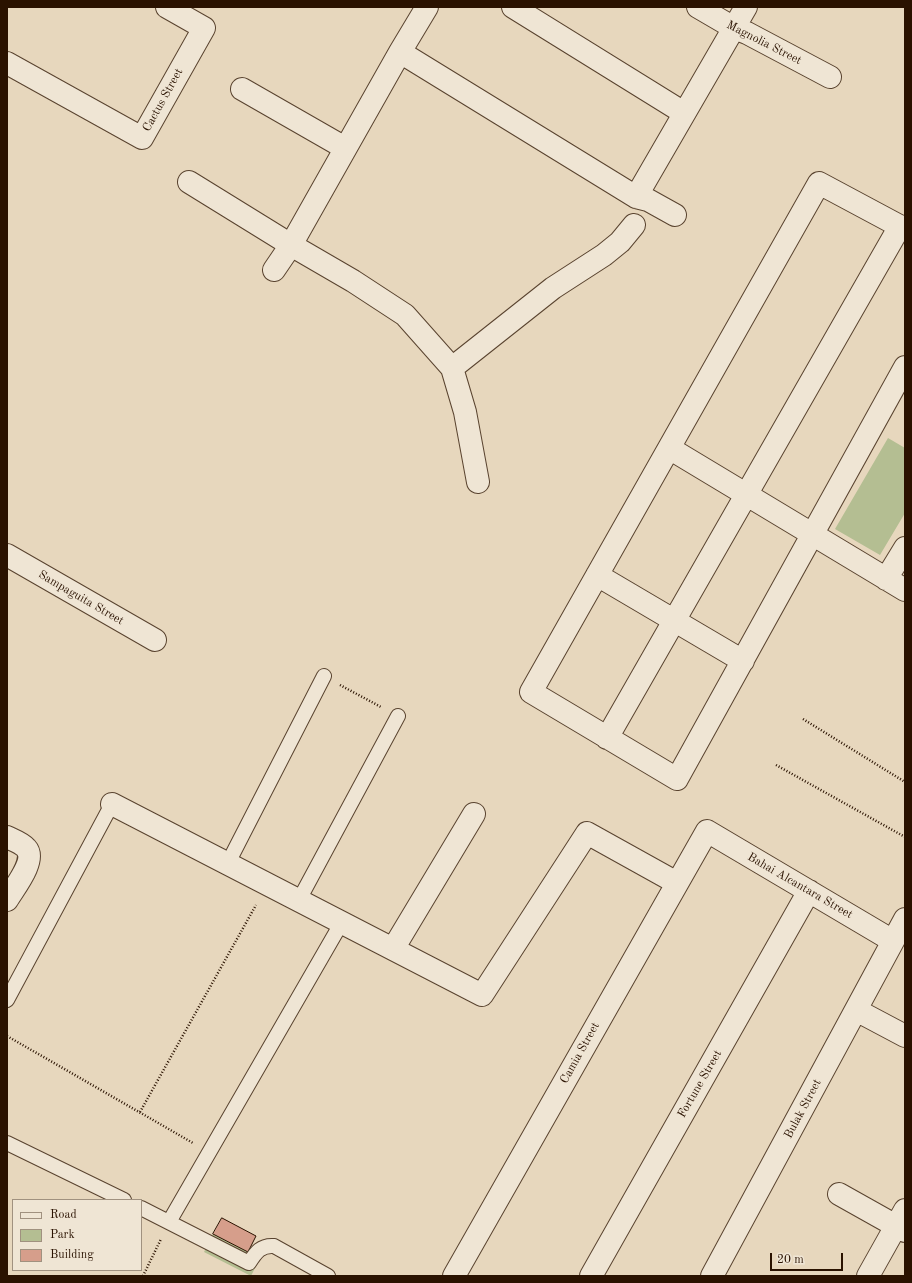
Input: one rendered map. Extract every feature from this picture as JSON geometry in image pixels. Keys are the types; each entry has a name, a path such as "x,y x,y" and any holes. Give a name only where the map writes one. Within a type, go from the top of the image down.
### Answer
{"street":[{"name":"Cactus Street","path":"7,63 142,138 204,28 167,7"},
{"path":"274,270 291,245 345,148 427,7"},
{"path":"513,7 684,113"},
{"name":"Magnolia Street","path":"698,7 734,28 747,33 830,77"},
{"path":"636,197 746,7"},
{"path":"400,52 636,197 648,200 675,215"},
{"path":"242,89 345,148"},
{"path":"189,182 291,245 353,281 405,315 452,368 465,412 478,482"},
{"path":"607,738 745,495 902,228 819,183 531,692 607,738 677,779 905,367"},
{"path":"452,368 553,288 604,255 620,242 634,225"},
{"path":"669,448 905,590"},
{"path":"886,579 905,548"},
{"name":"Sampaguita Street","path":"7,555 155,640"},
{"path":"598,575 742,661"},
{"path":"112,804 482,995 587,833 677,883"},
{"path":"393,949 474,814"},
{"name":"Camia Street","path":"454,1276 707,831"},
{"name":"Bahai Alcantara Street","path":"707,831 893,941"},
{"path":"7,837 26,848 30,855 29,863 7,900"},
{"name":"Fortune Street","path":"591,1276 808,891"},
{"name":"Bulak Street","path":"712,1276 905,919"},
{"path":"856,1010 905,1036"},
{"path":"839,1194 902,1222 868,1276"}],"lane":[{"path":"228,863 324,676"},
{"path":"299,900 398,716"},
{"path":"7,1000 112,804"},
{"path":"169,1222 342,922"},
{"path":"7,1143 122,1199"},
{"path":"142,1208 249,1263 261,1248 267,1245 274,1246 328,1276"}],"path":[{"path":"324,676 398,716"},
{"path":"803,719 905,782"},
{"path":"776,765 905,837"},
{"path":"140,1112 268,884"},
{"path":"7,1036 209,1153"},
{"path":"143,1276 169,1222"}],"green space":[{"path":"888,438 905,448 905,513 880,555 835,529"},
{"path":"213,1234 260,1258 251,1276 204,1252"}],"building":[{"path":"222,1218 256,1236 248,1252 213,1234"}]}
